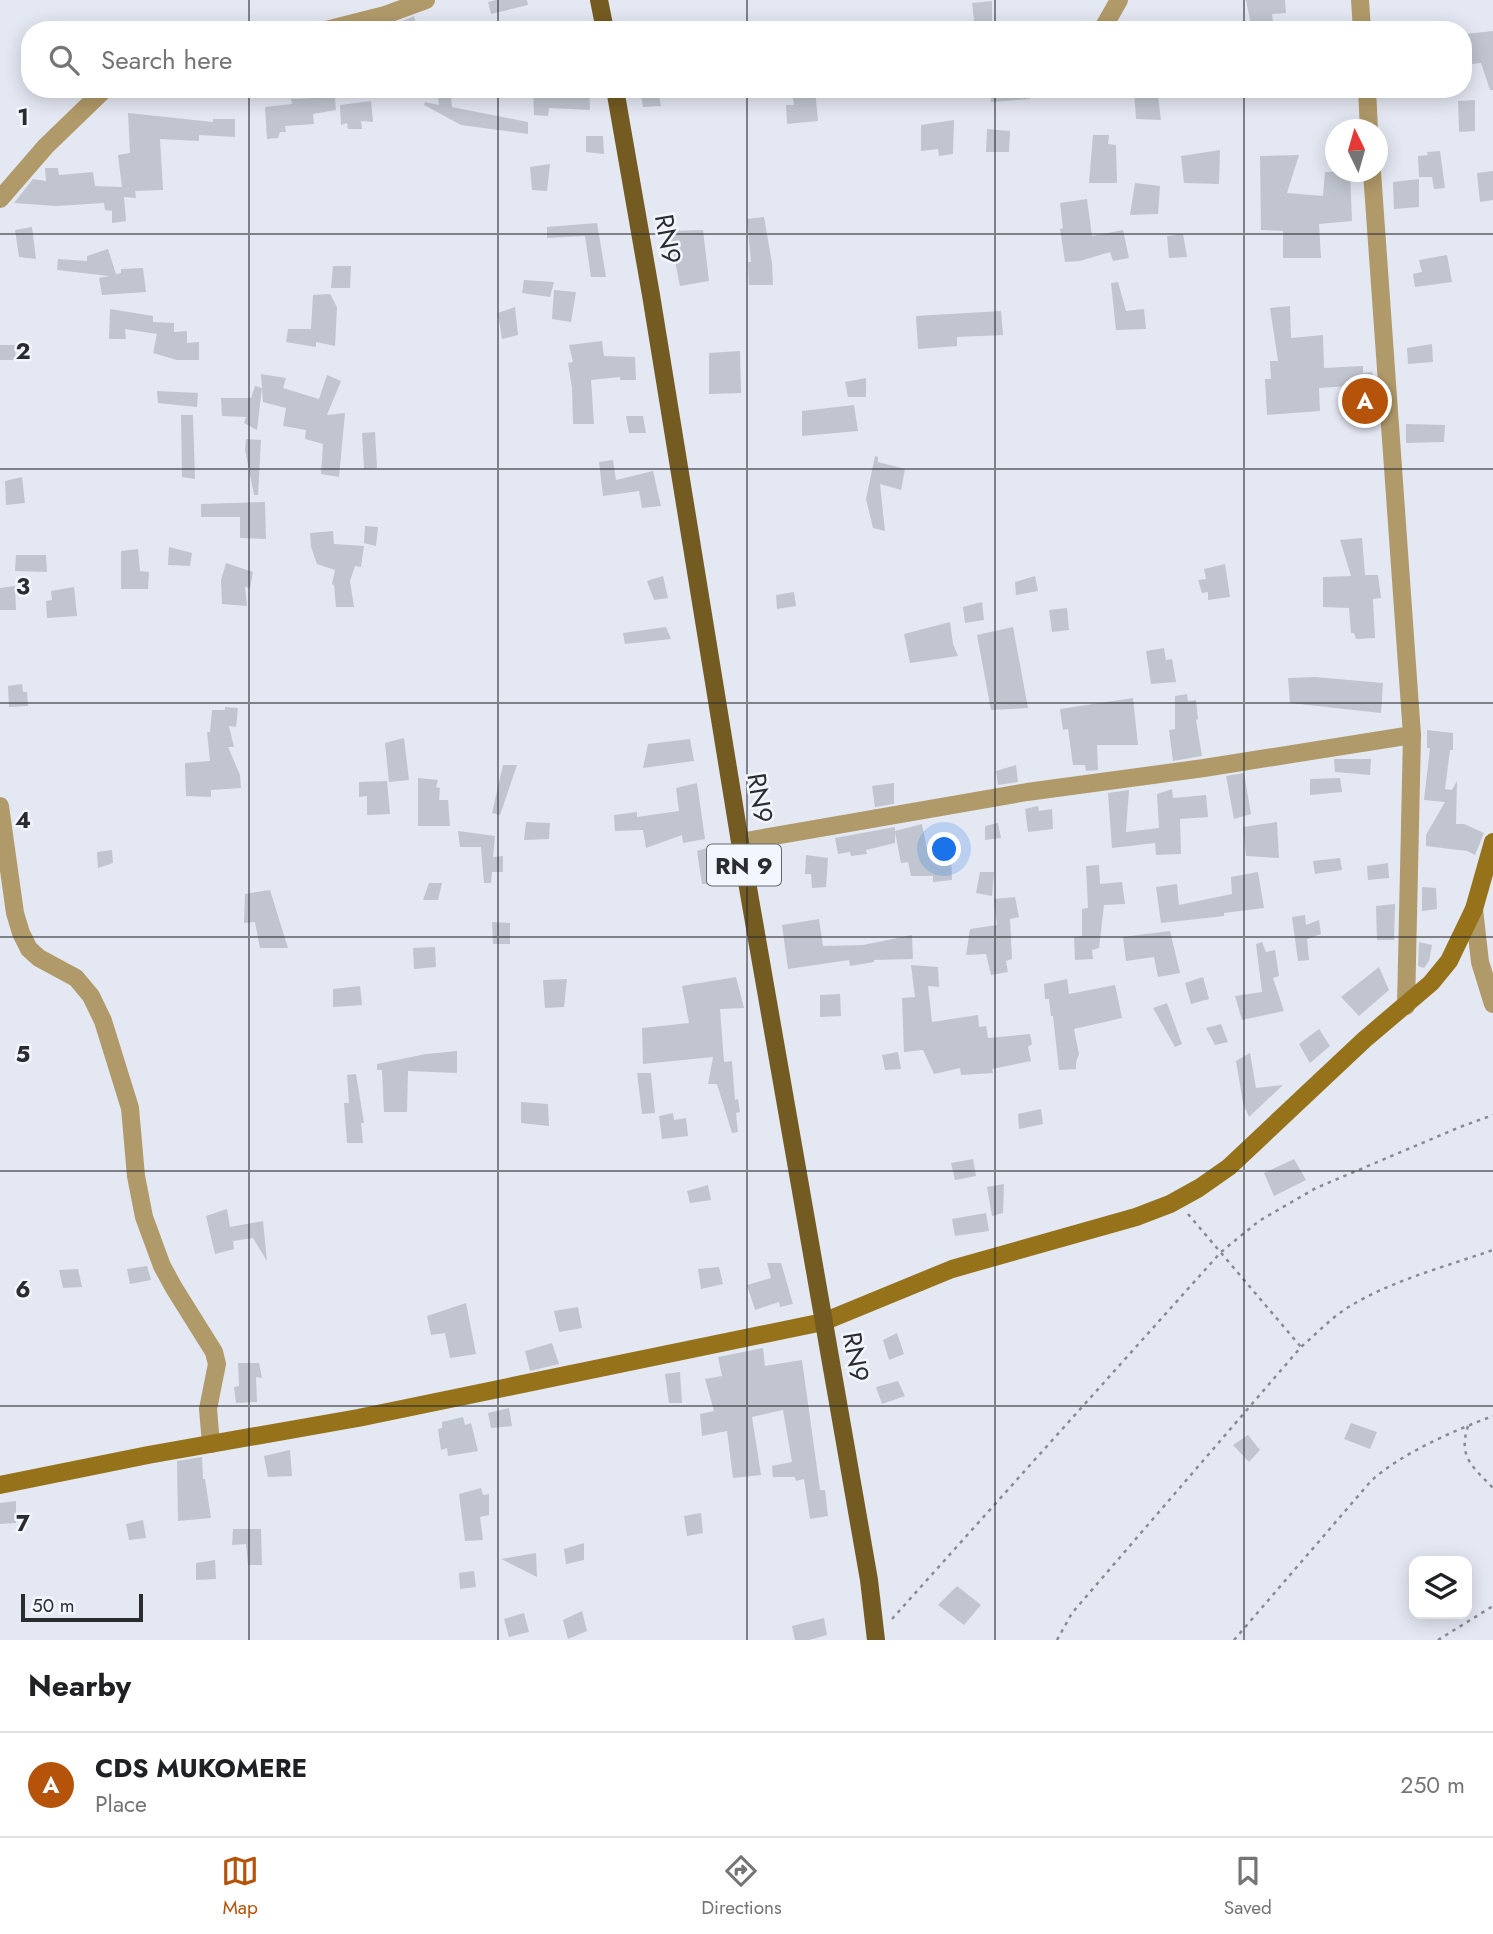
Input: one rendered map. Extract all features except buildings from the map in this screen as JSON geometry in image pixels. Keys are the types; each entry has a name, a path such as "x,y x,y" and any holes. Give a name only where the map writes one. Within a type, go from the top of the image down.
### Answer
{"main road":[{"path":"599,0 603,21"},
{"name":"RN9","path":"617,98 740,842 869,1580 876,1639"},
{"path":"0,1485 358,1418 822,1321 952,1269 1136,1217 1183,1197 1229,1167 1364,1040 1431,983 1449,961 1474,909 1493,842"}],"street":[{"path":"361,21 426,0"},
{"path":"1107,21 1119,0"},
{"path":"1360,0 1362,21"},
{"path":"0,199 46,146 96,98"},
{"path":"1367,98 1368,119"},
{"path":"1373,182 1412,735 1406,1006"},
{"path":"740,842 1027,792 1204,768 1412,735"},
{"path":"0,806 15,913 21,933 29,949 39,958 76,978 91,996 103,1021 130,1108 136,1175 144,1217 162,1266 215,1352 217,1364 208,1409 211,1444"},
{"path":"1474,909 1480,962 1493,1004"}],"path":[{"path":"876,1639 1221,1252 1259,1221 1316,1188 1493,1115"},
{"path":"1183,1197 1187,1213 1301,1347"},
{"path":"1056,1640 1072,1614 1301,1347 1344,1310 1367,1297 1493,1250"},
{"path":"1234,1640 1385,1468 1493,1416"},
{"path":"1468,1426 1464,1437 1466,1459 1493,1488"},
{"path":"1438,1640 1493,1606"}],"place":[{"name":"CDS MUKOMERE","path":"1365,401"}]}
